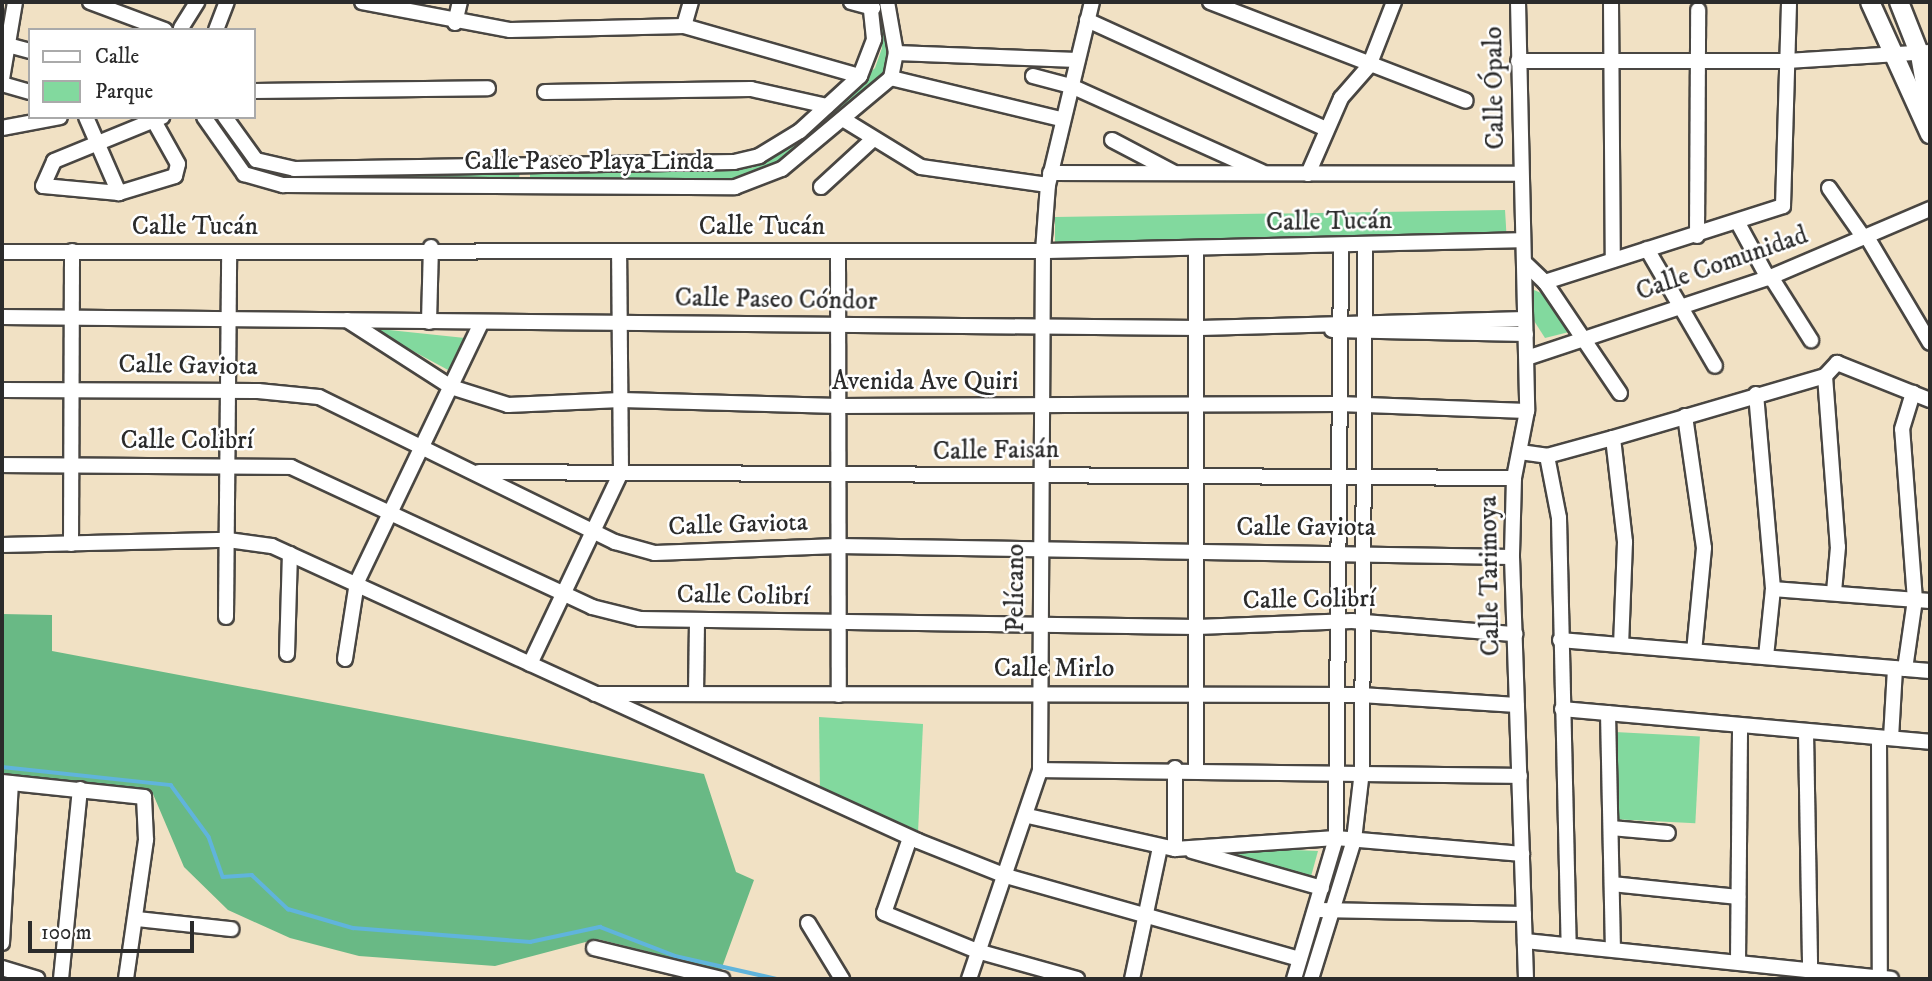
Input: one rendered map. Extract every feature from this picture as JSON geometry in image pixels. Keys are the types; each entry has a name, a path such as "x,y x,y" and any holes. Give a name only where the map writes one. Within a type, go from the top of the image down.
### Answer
{"main road":[{"path":"1870,2 1930,134"},
{"path":"1899,2 1925,54 1930,112"}],"street":[{"path":"15,2 4,44 3,74 28,91"},
{"path":"90,2 159,28"},
{"path":"180,28 197,2"},
{"path":"217,28 227,2"},
{"path":"362,2 455,23 510,30 684,26 860,76"},
{"path":"455,23 460,2"},
{"path":"684,26 691,2"},
{"path":"851,2 871,5"},
{"path":"887,2 896,53 891,78 1061,119"},
{"name":"Pelícano","path":"969,979 1028,816 1040,770 1040,325 1043,251 1049,179 1061,119 1092,2"},
{"path":"1210,2 1369,66 1466,101"},
{"path":"1308,174 1341,98 1369,66 1394,2"},
{"name":"Calle Ópalo","path":"1518,2 1521,174"},
{"path":"1611,2 1609,64 1614,260"},
{"path":"1545,282 1647,249 1698,236 1783,206 1788,2"},
{"name":"Calle Paseo Playa Linda","path":"226,119 249,156 283,168 734,162 759,156 800,131 860,76 874,39 871,5"},
{"path":"1698,10 1698,236"},
{"path":"1087,20 1326,129"},
{"path":"4,44 28,50"},
{"path":"896,53 1077,60"},
{"path":"1518,61 1609,64 1787,61 1925,54"},
{"path":"1033,76 1071,86 1266,174"},
{"name":"Calle Paseo Playa Linda","path":"205,119 236,165 264,183 735,187 782,169 846,121 891,78"},
{"path":"256,91 488,88"},
{"path":"545,92 751,89 827,106"},
{"path":"2,128 49,119"},
{"path":"87,119 119,193"},
{"path":"158,119 178,172 119,193 43,186 54,161 98,143 158,119"},
{"path":"846,121 871,141 940,172 1049,179 1177,174 1521,174"},
{"path":"800,131 814,146"},
{"path":"1112,140 1177,174"},
{"path":"821,187 871,141"},
{"path":"525,163 525,186"},
{"name":"Calle Tarimoya","path":"1521,174 1527,411 1514,478 1512,557 1527,979"},
{"path":"1829,188 1865,237 1930,343"},
{"name":"Calle Comunidad","path":"1527,358 1770,277 1930,209"},
{"path":"1738,223 1811,340"},
{"name":"Calle Tucán","path":"2,252 229,252 431,247 619,251 1043,251 1341,248 1523,240"},
{"path":"429,322 431,247"},
{"path":"1294,979 1299,959 1320,910 1354,840 1362,771 1359,621 1365,247"},
{"path":"1196,248 1200,328 1196,768"},
{"path":"1311,979 1322,888 1336,838 1340,769 1336,552 1341,248"},
{"path":"1647,249 1677,307 1715,366"},
{"path":"71,544 72,251"},
{"path":"530,664 597,530 621,472 619,251"},
{"path":"226,617 229,252"},
{"path":"838,252 839,695"},
{"path":"1524,262 1545,282 1620,393"},
{"name":"Calle Paseo Cóndor","path":"2,317 228,316 481,323 837,326 1525,327"},
{"name":"Avenida Ave Quiri","path":"347,320 452,387 508,405 621,400 839,406 1200,407 1339,404 1527,411"},
{"path":"345,659 357,582 481,323"},
{"path":"1520,452 1548,456 1614,438 1756,394 1825,376 1837,363 1930,400"},
{"path":"1825,376 1838,547 1834,592"},
{"name":"Calle Gaviota","path":"2,390 72,388 319,397 597,530 631,550 655,553 838,546 1041,553 1360,551 1512,557"},
{"path":"1525,941 1613,947 1887,979 1885,738 1900,668 1923,600 1902,429 1913,393"},
{"path":"1756,394 1773,589 1766,657"},
{"path":"1685,416 1704,548 1694,651"},
{"path":"1614,438 1625,542 1621,645"},
{"path":"1548,456 1559,518 1569,943"},
{"name":"Calle Colibrí","path":"2,465 229,467 312,472 390,512 615,615 697,620 1040,622 1197,627 1359,621 1515,634"},
{"name":"Calle Faisán","path":"478,472 621,472 837,478 1040,474 1514,478"},
{"path":"2,545 228,540 290,554 357,582 590,694 910,838 1006,876 1299,959"},
{"path":"287,654 290,554"},
{"path":"1773,589 1923,600"},
{"path":"696,694 697,620"},
{"path":"1560,640 1930,671"},
{"name":"Calle Mirlo","path":"590,694 1196,693 1361,695 1517,705"},
{"path":"1562,709 1930,742"},
{"path":"1608,713 1613,947"},
{"path":"1738,961 1740,726"},
{"path":"1806,732 1810,969"},
{"path":"1132,979 1146,917 1175,849 1175,768"},
{"path":"1040,770 1340,769 1520,776"},
{"path":"2,943 6,783 143,795 137,919 126,979"},
{"path":"61,979 80,789"},
{"path":"1028,816 1175,849 1322,888"},
{"path":"1611,828 1668,834"},
{"path":"910,838 884,913 977,951 1077,979"},
{"path":"1175,849 1229,841 1336,838 1522,854"},
{"path":"1612,884 1738,897"},
{"path":"1320,910 1524,914"},
{"path":"137,919 231,929"},
{"path":"808,923 842,979"},
{"path":"594,948 722,979"},
{"path":"2,968 37,979"}],"green space":[{"path":"873,2 885,2 891,70 819,141 808,129 875,68 882,48"},
{"path":"209,119 221,119 227,137 263,173 520,172 519,179 286,184 247,174"},
{"path":"795,140 806,149 765,175 736,182 530,185 530,170 752,168"},
{"path":"1505,210 1507,243 1055,243 1055,217"},
{"path":"1534,290 1546,295 1573,331 1545,338 1529,313"},
{"path":"370,328 465,338 450,371"},
{"path":"2,614 52,615 52,651 704,774 736,872 754,880 721,970 597,939 495,966 359,956 290,938 228,910 184,867 153,794 2,778"},
{"path":"819,717 923,724 918,833 820,793"},
{"path":"1615,732 1700,736 1695,823 1610,819"},
{"path":"1271,849 1318,851 1310,880 1212,853"}],"waterway":[{"path":"2,767 171,785 209,837 223,877 252,875 288,909 353,928 530,942 600,927 675,956 777,979"}]}
